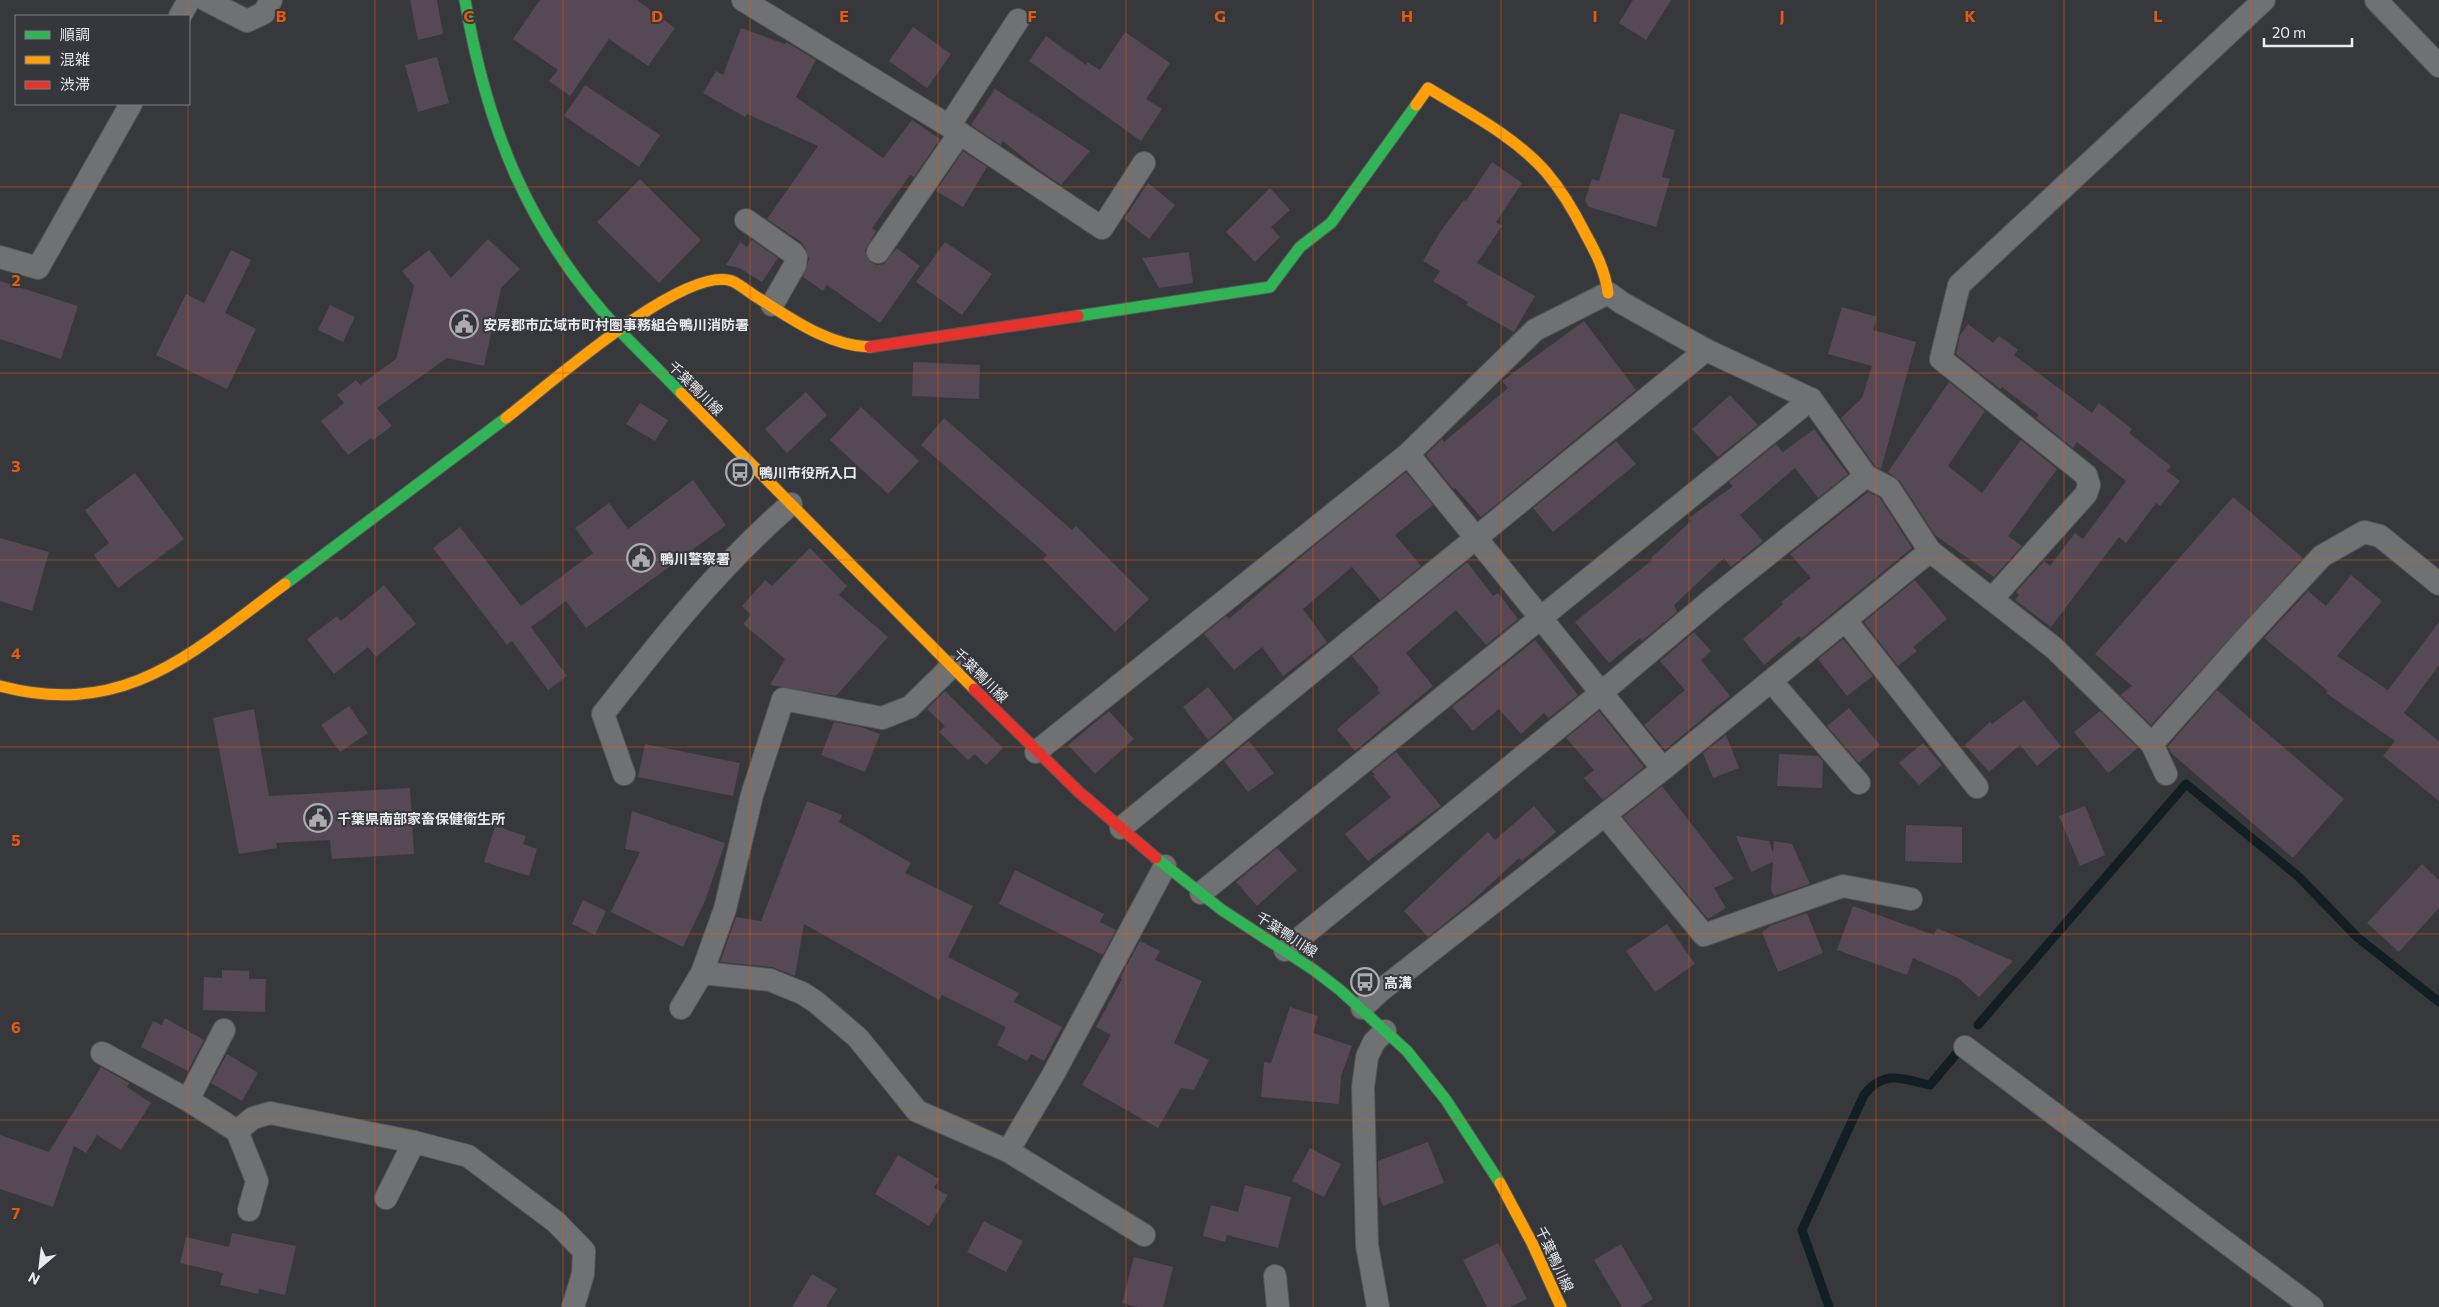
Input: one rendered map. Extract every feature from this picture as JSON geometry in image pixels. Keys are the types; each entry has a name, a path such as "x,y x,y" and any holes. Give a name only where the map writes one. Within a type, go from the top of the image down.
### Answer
{"street":[{"path":"181,15 189,0"},
{"path":"206,0 247,21 264,12 271,0"},
{"name":"千葉鴨川線","path":"464,0 469,30 485,93 503,152 516,182 533,214 570,270 619,330 1036,752 1165,866 1201,893 1314,970 1362,1008 1407,1051 1446,1100 1499,1182 1532,1243 1561,1307"},
{"path":"743,0 954,130 1102,228 1144,163"},
{"path":"1992,599 2086,494 2089,484 2086,475 1941,359 1959,285 2264,0"},
{"path":"2376,0 2439,66"},
{"path":"878,252 954,130 1018,20"},
{"path":"0,686 27,693 47,695 90,694 124,688 161,672 254,607 407,495 619,330 632,317 700,284 717,280 731,282 819,333 844,343 866,347 905,343 1270,287 1300,247 1330,223 1428,88 1497,131 1527,154 1558,186 1602,263 1606,274 1608,293 1622,303 1706,350 1811,399 1866,476 1889,488 1930,551 2054,648 2152,744 2166,774"},
{"path":"0,257 38,268 130,105"},
{"path":"746,220 796,257 795,265 772,305"},
{"path":"1036,752 1408,454 1535,330 1608,293"},
{"path":"1121,828 1706,350"},
{"path":"1201,893 1811,399"},
{"path":"1408,454 1663,770"},
{"path":"1285,950 1601,693 1716,596 1866,476"},
{"path":"624,774 602,714 717,575 754,536 791,504"},
{"path":"2152,744 2246,637 2316,562 2322,556 2364,532 2380,536 2439,584"},
{"path":"1362,1008 1380,991 1663,770 1930,551"},
{"path":"1846,621 1977,787"},
{"path":"681,1008 702,973 725,909 752,795 782,699 882,718 910,707 951,667"},
{"path":"1772,682 1859,783"},
{"path":"1605,815 1704,935 1843,886 1911,899"},
{"path":"1008,1151 1053,1075 1165,866"},
{"path":"702,973 770,980 802,993 816,1002 858,1038 917,1111 1008,1151 1144,1235"},
{"path":"188,1100 224,1030"},
{"path":"1378,1307 1367,1245 1363,1087 1367,1057 1374,1042 1385,1031"},
{"path":"1965,1047 2312,1307"},
{"path":"102,1053 188,1100 237,1131 257,1181 249,1210"},
{"path":"237,1131 253,1118 270,1113 414,1142 468,1156 556,1222 584,1251 584,1274 573,1307"},
{"path":"386,1198 414,1142"},
{"path":"1275,1276 1278,1307"}],"building":[{"path":"410,0 437,0 443,34 418,40"},
{"path":"540,0 637,0 675,28 648,66 609,39 570,96 549,81 558,70 513,39"},
{"path":"1633,0 1671,0 1646,40 1619,23"},
{"path":"913,27 951,54 927,88 889,61"},
{"path":"741,28 785,44 786,42 816,60 796,97 883,158 912,120 940,139 914,177 910,175 872,228 876,231 865,251 870,262 877,265 884,264 897,248 920,266 880,323 827,285 823,291 803,277 809,259 806,249 801,242 767,219 818,146 747,114 745,117 703,93 716,71 723,75"},
{"path":"1125,32 1170,63 1146,99 1162,109 1141,141 1029,61 1046,36 1086,65 1087,62 1100,70"},
{"path":"437,57 449,103 418,112 405,65"},
{"path":"585,85 660,135 639,167 564,116"},
{"path":"995,89 1090,151 1061,185 1003,141 1001,145 971,125"},
{"path":"1620,113 1675,130 1662,177 1670,179 1656,227 1589,207 1585,200 1592,179 1599,181"},
{"path":"963,151 987,167 963,207 936,191"},
{"path":"1492,162 1522,183 1496,222 1502,226 1477,263 1535,296 1514,332 1466,305 1468,302 1433,281 1440,271 1423,261 1440,232 1464,200 1466,201"},
{"path":"640,179 701,240 659,283 597,222"},
{"path":"1148,183 1175,205 1149,239 1124,219"},
{"path":"1270,188 1290,210 1271,227 1280,237 1255,262 1226,232"},
{"path":"488,239 520,269 501,288 484,366 447,358 377,408 392,426 373,440 371,438 348,455 321,421 344,403 337,395 356,380 360,385 396,359 414,286 402,271 429,250 451,278"},
{"path":"752,240 778,258 762,282 739,268 726,265 740,242 747,247"},
{"path":"945,242 992,274 962,315 916,282"},
{"path":"231,250 251,260 225,313 256,329 227,389 156,355 186,294 204,303"},
{"path":"1189,252 1193,283 1159,288 1142,258"},
{"path":"0,281 78,306 61,359 0,339"},
{"path":"330,305 355,317 343,342 318,330"},
{"path":"1842,307 1877,317 1873,330 1916,342 1881,469 1875,466 1841,418 1862,398 1872,366 1828,354"},
{"path":"1584,321 1636,390 1481,517 1455,488 1453,489 1426,455 1442,439 1444,442 1508,388 1502,381"},
{"path":"1968,324 1993,343 1999,336 2018,350 2014,355 2092,413 2099,403 2132,429 2129,433 2171,466 2167,471 2180,481 2160,506 2156,503 2126,543 2119,537 2051,627 2015,600 2019,595 2016,592 2044,561 2050,566 2075,533 2083,539 2126,481 2077,442 2073,448 2036,418 2039,415 2002,387 2000,389 1956,354 1960,335"},
{"path":"913,362 980,365 979,399 912,396"},
{"path":"1949,382 1985,411 1948,466 1982,493 2021,440 2057,469 2008,536 2022,546 1994,577 1935,535 1900,481 1888,472"},
{"path":"806,392 827,415 787,453 765,429"},
{"path":"1730,395 1758,425 1718,457 1692,429"},
{"path":"640,403 668,420 655,441 626,424"},
{"path":"861,407 919,461 888,494 830,440"},
{"path":"944,418 1072,530 1076,526 1149,599 1115,632 1043,559 1047,555 921,445"},
{"path":"1814,429 1848,474 1818,498 1795,468 1740,515 1763,541 1731,567 1724,558 1674,605 1677,612 1642,641 1640,638 1609,663 1575,622 1652,560 1651,558 1691,521 1689,518 1733,486 1729,482 1776,444 1784,454 1783,452"},
{"path":"1616,441 1636,464 1553,532 1533,508"},
{"path":"1406,472 1433,505 1395,535 1421,566 1380,600 1352,567 1303,609 1327,642 1283,676 1262,647 1234,670 1204,634 1226,616 1229,619 1303,555"},
{"path":"135,473 184,539 118,588 94,555 109,543 85,510"},
{"path":"693,480 726,525 586,628 566,601 531,627 567,676 548,690 512,641 507,645 433,548 460,527 521,606 593,553 575,528 609,503 628,529"},
{"path":"1868,492 1880,498 1912,548 1801,639 1799,636 1764,665 1743,639 1783,604 1781,602 1811,578 1790,554"},
{"path":"2233,497 2303,558 2151,725 2120,695 2132,686 2095,654"},
{"path":"0,538 49,552 32,611 0,601"},
{"path":"810,548 847,586 839,595 888,637 836,696 770,685 785,659 743,624 751,615 742,606 765,580 772,586"},
{"path":"1467,562 1493,596 1498,593 1518,619 1486,645 1456,610 1406,653 1433,686 1355,751 1337,729 1380,693 1377,690 1379,688 1352,656"},
{"path":"2351,575 2382,601 2337,656 2388,690 2439,622 2439,665 2404,713 2439,741 2439,801 2383,756 2395,741 2326,693 2328,691 2264,638 2308,591 2326,606"},
{"path":"1915,580 1947,619 1913,647 1917,651 1898,666 1864,622"},
{"path":"384,585 416,624 376,657 368,647 334,674 307,639 337,616 341,621"},
{"path":"1694,632 1711,651 1701,660 1730,696 1665,750 1644,725 1685,690 1660,661"},
{"path":"1843,639 1873,676 1847,696 1818,659"},
{"path":"1535,640 1578,695 1549,718 1544,713 1521,734 1499,709 1473,731 1452,707"},
{"path":"1208,687 1233,719 1208,740 1183,707"},
{"path":"2217,690 2344,799 2293,858 2171,753 2168,746"},
{"path":"945,691 1003,748 986,765 975,754 968,760 939,732 945,726 927,709"},
{"path":"2024,700 2061,746 2037,766 2020,745 1989,772 1965,745 1990,722 1992,724"},
{"path":"349,706 368,733 340,752 321,725"},
{"path":"1849,708 1880,745 1859,763 1827,726"},
{"path":"254,709 269,796 410,788 414,854 332,859 330,840 276,843 277,848 239,854 213,718"},
{"path":"1109,711 1134,739 1095,774 1068,745"},
{"path":"1599,711 1644,767 1603,800 1584,778 1594,770 1566,738"},
{"path":"2100,711 2138,748 2108,773 2074,732"},
{"path":"834,722 861,727 880,734 865,772 821,755"},
{"path":"1726,735 1739,768 1713,778 1703,753"},
{"path":"1249,741 1274,773 1248,792 1224,761"},
{"path":"1923,743 1942,765 1919,785 1899,763"},
{"path":"645,744 740,763 733,796 638,777"},
{"path":"1396,752 1441,806 1368,861 1345,834 1391,797 1373,776 1375,775 1372,771"},
{"path":"1779,754 1818,756 1823,761 1822,788 1777,786"},
{"path":"1662,786 1734,879 1714,888 1726,908 1708,919 1623,817"},
{"path":"807,801 842,815 839,822 911,863 905,873 973,906 948,957 1019,993 1014,1002 1062,1027 1044,1061 1031,1054 1027,1061 997,1045 1006,1027 942,995 939,1000 804,924 795,976 772,967 720,962 736,917 761,921"},
{"path":"1534,806 1556,832 1522,861 1519,858 1469,904 1428,937 1404,911 1488,832 1495,840"},
{"path":"2085,806 2105,855 2080,866 2059,816"},
{"path":"632,811 725,843 705,901 683,947 611,912 640,852 625,849"},
{"path":"1906,825 1962,827 1962,863 1905,861"},
{"path":"495,826 526,836 523,844 537,849 529,876 484,862"},
{"path":"1736,836 1769,841 1773,853 1774,841 1792,844 1810,884 1774,896 1771,890 1773,862 1751,872"},
{"path":"1277,848 1297,870 1257,906 1236,882"},
{"path":"2422,864 2439,880 2439,908 2399,952 2367,923"},
{"path":"1015,870 1104,914 1100,922 1116,930 1103,955 999,904"},
{"path":"583,900 606,911 595,935 572,924"},
{"path":"1853,906 1934,935 1937,928 2013,961 1979,997 1958,978 1913,958 1907,975 1837,950"},
{"path":"1807,913 1823,953 1778,972 1762,932 1772,925"},
{"path":"1667,924 1695,964 1655,992 1626,951"},
{"path":"1140,941 1160,951 1155,960 1202,981 1174,1043 1209,1060 1194,1090 1181,1088 1158,1128 1082,1085 1111,1035 1096,1027"},
{"path":"222,970 249,971 249,979 266,979 265,1012 203,1010 204,977 222,978"},
{"path":"1290,1007 1318,1016 1313,1033 1352,1046 1341,1076 1339,1104 1261,1097 1264,1062 1271,1063"},
{"path":"165,1018 204,1040 188,1071 141,1047 153,1021 162,1025"},
{"path":"227,1054 258,1073 242,1101 211,1083"},
{"path":"101,1067 129,1083 127,1087 151,1103 121,1150 97,1135 86,1153 74,1146 53,1207 0,1189 0,1135 49,1152"},
{"path":"1428,1142 1444,1183 1383,1206 1379,1196 1378,1161"},
{"path":"1310,1148 1341,1164 1324,1197 1292,1181"},
{"path":"898,1155 939,1179 934,1188 948,1195 929,1226 875,1194"},
{"path":"1245,1185 1291,1197 1278,1248 1227,1235 1225,1242 1203,1236 1211,1205 1238,1212"},
{"path":"984,1221 1023,1241 1006,1272 967,1252"},
{"path":"232,1233 296,1246 285,1295 259,1289 258,1294 220,1285 223,1273 180,1263 186,1237 229,1247"},
{"path":"1498,1243 1527,1299 1510,1307 1487,1307 1463,1260"},
{"path":"1621,1244 1653,1299 1640,1307 1622,1307 1594,1260"},
{"path":"1134,1257 1173,1267 1163,1307 1137,1307 1122,1303"},
{"path":"812,1274 837,1289 826,1307 792,1307"}],"waterway":[{"path":"1978,1025 2186,784 2299,877 2357,937 2439,1002"},
{"path":"1829,1307 1802,1230 1864,1095 1871,1087 1886,1079 1902,1079 1930,1085 1956,1054"}],"traffic: fast":[{"path":"465,0 474,48 500,136 517,178 537,217 560,256 588,294 620,331 681,393"},
{"path":"1078,316 1270,287 1300,247 1331,223 1416,105"},
{"path":"285,584 506,418"},
{"path":"1156,858 1222,910 1314,970 1340,990 1407,1051 1446,1100 1500,1183"}],"traffic: slow":[{"path":"1416,105 1428,88 1505,136 1533,159 1557,186 1577,217 1600,262 1608,293"},
{"path":"506,418 582,357 650,309 682,291 710,281 732,281 812,331 855,346 870,347"},
{"path":"681,393 974,689"},
{"path":"0,686 45,694 84,694 121,686 154,673 187,655 219,634 285,584"},
{"path":"1500,1183 1532,1243 1561,1307"}],"traffic: jam":[{"path":"870,347 1078,316"},
{"path":"974,689 1079,792 1156,858"}],"place":[{"name":"安房郡市広域市町村圏事務組合鴨川消防署","path":"464,324"},
{"name":"鴨川市役所入口","path":"740,472"},
{"name":"鴨川警察署","path":"641,558"},
{"name":"千葉県南部家畜保健衛生所","path":"318,818"},
{"name":"高溝","path":"1365,982"}]}
